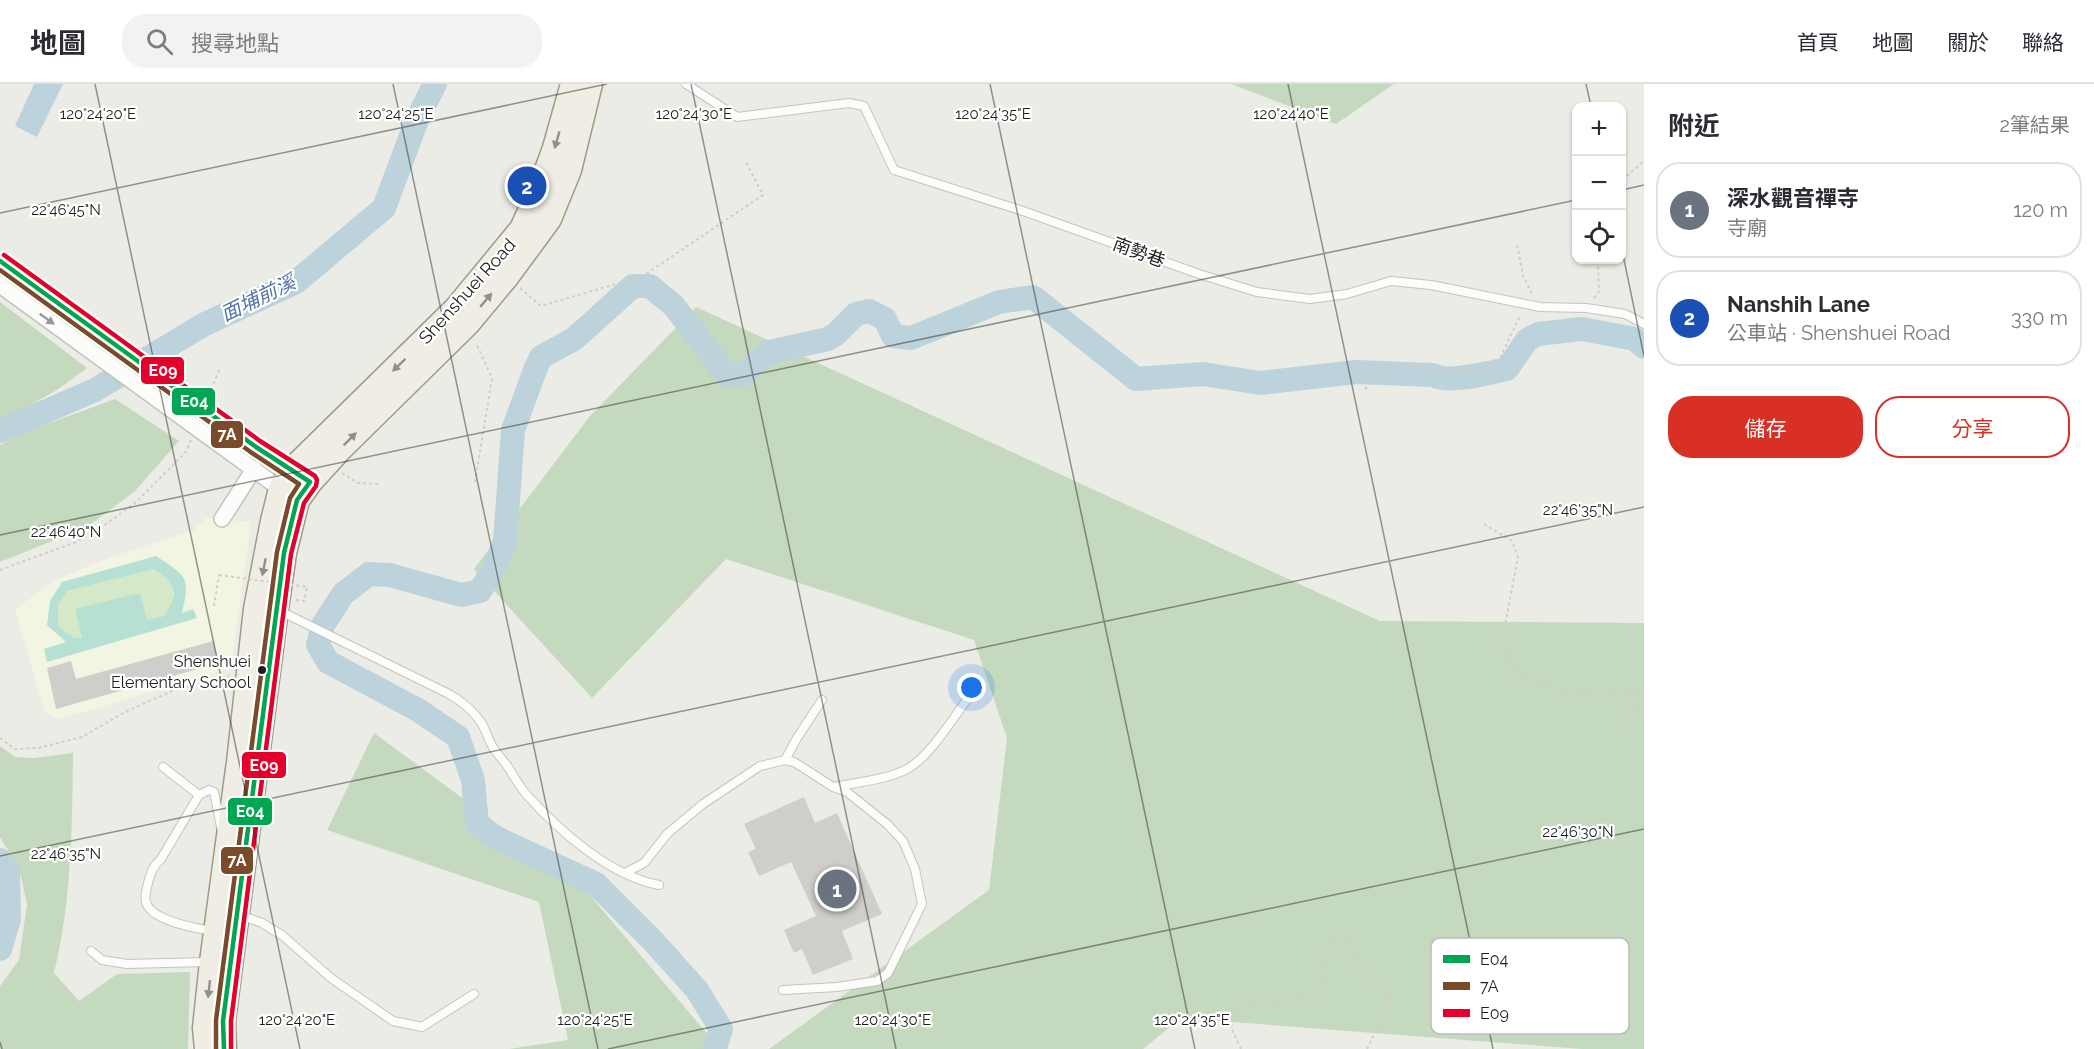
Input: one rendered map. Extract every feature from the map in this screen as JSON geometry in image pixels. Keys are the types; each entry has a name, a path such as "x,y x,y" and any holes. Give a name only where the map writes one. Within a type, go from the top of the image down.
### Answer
{"main road":[{"name":"Shenshuei Road","path":"295,486 456,309 522,229 555,148 573,84"},
{"name":"Shenshuei Road","path":"295,486 326,464 467,324 507,276 549,219 569,170 590,84"},
{"path":"207,1049 205,1028 212,962 225,920 275,606 273,521 295,486"},
{"path":"224,1049 227,861 249,671 275,606"}],"street":[{"path":"0,261 256,447 295,486"},
{"path":"0,285 248,465 295,486"},
{"path":"222,519 248,465"}],"lane":[{"name":"南勢巷","path":"686,84 737,117 849,103 864,106 894,170 1023,211 1199,274 1257,292 1310,299 1347,294 1391,281 1431,285 1540,307 1586,308 1625,314 1644,324"},
{"path":"275,606 465,704 480,720 494,748 524,792 555,824 587,850 625,873 643,882 659,885"},
{"path":"833,787 907,769 924,756 971,694"},
{"path":"785,760 822,700"},
{"path":"625,873 644,863 668,833 703,804 760,765 785,760 794,762 833,787 847,792 903,841 915,869 922,904 888,974 877,981 837,987 783,990"},
{"path":"163,767 199,795"},
{"path":"227,861 214,792 209,790 199,795 161,859 153,867 146,893 146,903 152,912 180,925 225,920 262,923 283,936 331,978 393,1021 422,1027 474,994"},
{"path":"91,951 102,960 127,964 212,962"}],"path":[{"path":"507,276 541,306 643,276 763,195 745,160"},
{"path":"1626,177 1644,161"},
{"path":"1517,245 1523,275 1540,307"},
{"path":"1586,308 1599,291 1598,264"},
{"path":"1365,388 1386,366 1414,365 1442,372 1490,367 1500,358 1526,304"},
{"path":"467,324 492,378 475,482"},
{"path":"207,399 220,368"},
{"path":"0,570 76,542 134,504 186,452 194,431"},
{"path":"326,464 358,483 378,484"},
{"path":"1484,524 1512,541 1518,557 1503,636 1504,649 1519,674 1572,694 1603,696 1644,686"},
{"path":"214,606 219,575 307,587 304,601 275,606"},
{"path":"0,738 15,749 38,748 81,737 125,712 172,691 249,671"},
{"path":"1624,723 1644,701"},
{"path":"1241,1049 1231,1027 1239,1009 1255,1002 1289,1002 1315,993 1321,985 1323,954 1332,942 1347,940 1354,949 1360,966 1390,990 1390,1001 1367,1049"}],"shaded area":[{"path":"206,518 251,522 231,668 60,719 45,713 15,609 60,578 111,557 194,530"}],"green space":[{"path":"1231,84 1394,84 1336,124"},
{"path":"0,302 87,368 57,390 0,422"},
{"path":"696,307 1380,621 1644,623 1644,1049 1582,1049 1181,1018 1143,1049 769,1049 989,890 1007,738 974,640 726,559 592,698 474,569 590,416"},
{"path":"115,399 179,441 134,492 87,527 0,562 0,445 25,432"},
{"path":"156,556 184,578 186,591 182,613 193,609 197,618 47,662 44,649 66,642 47,625 50,601 62,582","holes":["154,569 167,580 173,590 172,601 164,616 147,620 140,593 75,609 82,637 75,638 58,626 58,605 67,591"]},
{"path":"154,569 168,578 173,590 173,603 164,616 75,638 58,626 58,605 67,591"},
{"path":"374,733 582,886 720,1049 509,1049 568,1040 539,902 327,830"},
{"path":"0,746 15,757 34,758 73,753 68,891 54,973 79,1001 117,974 190,972 188,1049 0,1049 0,986 19,960 27,904 19,868 0,837"}],"water":[{"path":"34,84 63,84 37,137 15,126"}],"building":[{"path":"213,641 219,663 56,709 47,668 71,661 76,679"},
{"path":"804,797 815,823 837,813 882,914 842,931 853,959 813,975 802,949 794,953 784,930 816,916 791,862 759,876 748,852 756,849 744,824"}],"waterway":[{"name":"面埔前溪","path":"0,431 95,390 203,325 296,282 384,208 418,117 435,84"},
{"path":"715,1049 721,1029 697,990 653,941 596,884 492,836 477,823 473,780 458,737 418,710 328,662 318,645 323,625 343,594 369,574 390,575 461,595 480,591 495,566 505,541 513,430 541,357 574,339 633,286 650,286 674,306 729,376 743,375 769,352 828,339 856,314 869,311 885,319 893,336 911,338 999,302 1033,297 1136,379 1203,374 1260,383 1356,372 1458,378 1507,369 1527,340 1538,334 1582,329 1635,339 1644,347"},
{"name":"面埔前溪","path":"0,860 8,871 9,919 0,949"}],"transit line":[{"name":"E09","path":"4,255 260,441 315,476 317,480 316,486 304,503 291,554 231,1021 231,1049"},
{"name":"E04","path":"0,261 256,447 310,482 297,500 284,553 223,1021 224,1049"},
{"name":"7A","path":"0,270 252,453 299,484 290,498 277,552 216,1020 216,1049"}],"place":[{"name":"Nanshih Lane","path":"527,186"},
{"name":"Shenshuei Elementary School","path":"262,670"},
{"name":"深水觀音禪寺","path":"837,889"}]}
